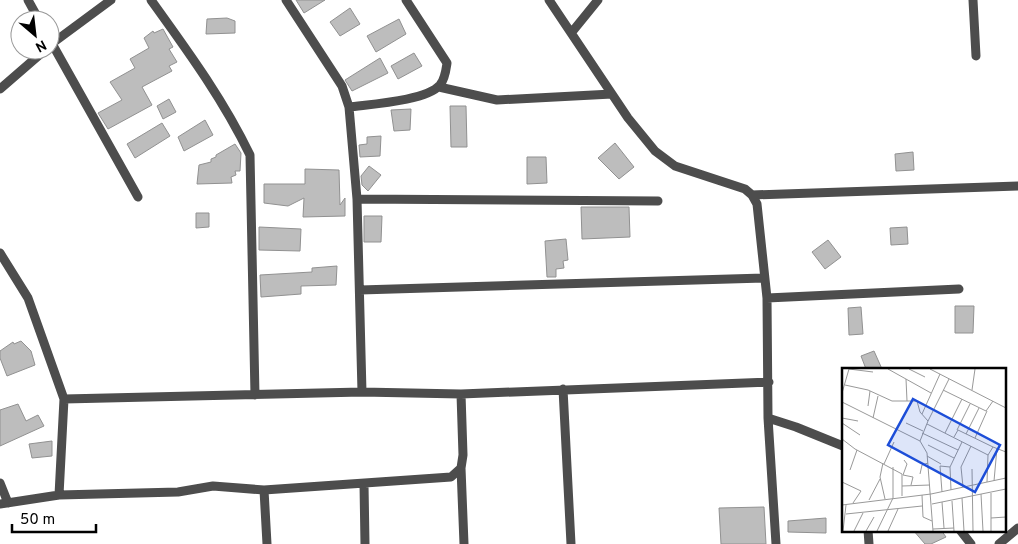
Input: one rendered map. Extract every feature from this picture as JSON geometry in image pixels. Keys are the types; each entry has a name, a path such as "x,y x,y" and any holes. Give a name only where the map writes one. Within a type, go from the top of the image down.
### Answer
{"street":[{"path":"60,37 111,0"},
{"path":"151,0 213,87 233,119 250,155 255,395"},
{"path":"286,0 342,86 349,107 357,200 362,392"},
{"path":"349,107 426,94 439,87 444,80 447,63 406,0"},
{"path":"549,0 612,94 655,151 675,166 745,188 757,204 767,298 768,418 776,544"},
{"path":"572,32 598,0"},
{"path":"973,0 976,56"},
{"path":"0,89 32,60"},
{"path":"58,60 138,197"},
{"path":"439,87 497,100 612,94"},
{"path":"752,195 1018,186"},
{"path":"357,200 658,201"},
{"path":"0,253 28,298 64,400 59,495"},
{"path":"360,290 764,278"},
{"path":"767,298 959,289"},
{"path":"64,400 362,392 460,394 769,382"},
{"path":"563,389 571,544"},
{"path":"460,394 464,544"},
{"path":"768,418 796,426 842,446"},
{"path":"0,483 4,504 59,495 178,492 213,486 264,490 364,484 451,477 461,468"},
{"path":"364,484 365,544"},
{"path":"264,490 267,544"},
{"path":"1000,544 1018,528"},
{"path":"962,532 971,544"}],"building":[{"path":"296,0 325,0 304,13"},
{"path":"350,8 360,24 340,36 330,22"},
{"path":"227,18 235,21 235,33 206,34 207,19"},
{"path":"399,19 406,34 376,52 367,36"},
{"path":"163,29 173,47 169,49 177,62 169,66 172,71 142,87 152,105 108,129 98,113 122,100 110,82 135,68 130,59 149,48 144,38 153,31 154,33"},
{"path":"414,53 422,66 398,79 391,66"},
{"path":"380,58 388,73 352,91 345,80"},
{"path":"169,99 176,112 163,119 157,106"},
{"path":"450,106 466,106 467,147 451,147"},
{"path":"411,109 410,130 394,131 391,110"},
{"path":"205,120 213,135 184,151 178,137"},
{"path":"162,123 170,136 135,158 127,144"},
{"path":"381,136 380,156 360,157 359,145 367,144 367,137"},
{"path":"615,143 634,167 619,179 598,158"},
{"path":"235,144 241,153 240,171 235,171 236,175 231,177 232,183 197,184 199,165 211,162 211,159 216,157 216,155"},
{"path":"913,152 914,170 896,171 895,154"},
{"path":"527,157 546,157 547,183 527,184"},
{"path":"369,166 381,175 368,191 362,185 361,176"},
{"path":"305,169 339,170 340,205 345,198 345,216 303,217 304,198 288,206 264,203 264,184 305,184"},
{"path":"581,207 629,207 630,237 582,239"},
{"path":"196,213 209,213 209,227 196,228"},
{"path":"364,216 382,216 381,242 364,242"},
{"path":"259,227 301,229 300,251 259,250"},
{"path":"907,227 908,244 891,245 890,228"},
{"path":"566,239 568,260 563,261 564,268 556,269 556,277 547,277 545,241"},
{"path":"828,240 841,257 825,269 812,252"},
{"path":"337,266 336,285 301,286 301,294 261,297 260,275 312,272 312,268"},
{"path":"955,306 974,306 973,333 955,333"},
{"path":"861,307 863,334 849,335 848,308"},
{"path":"21,341 31,351 35,365 7,376 0,358 0,351 13,342 14,344"},
{"path":"874,351 882,368 866,368 861,356"},
{"path":"18,404 26,421 38,415 44,426 0,446 0,410"},
{"path":"52,441 52,456 32,458 29,444"},
{"path":"764,507 766,544 721,544 719,508"},
{"path":"826,518 826,533 788,532 788,521"},
{"path":"915,532 942,532 946,537 931,544 925,544"}]}
